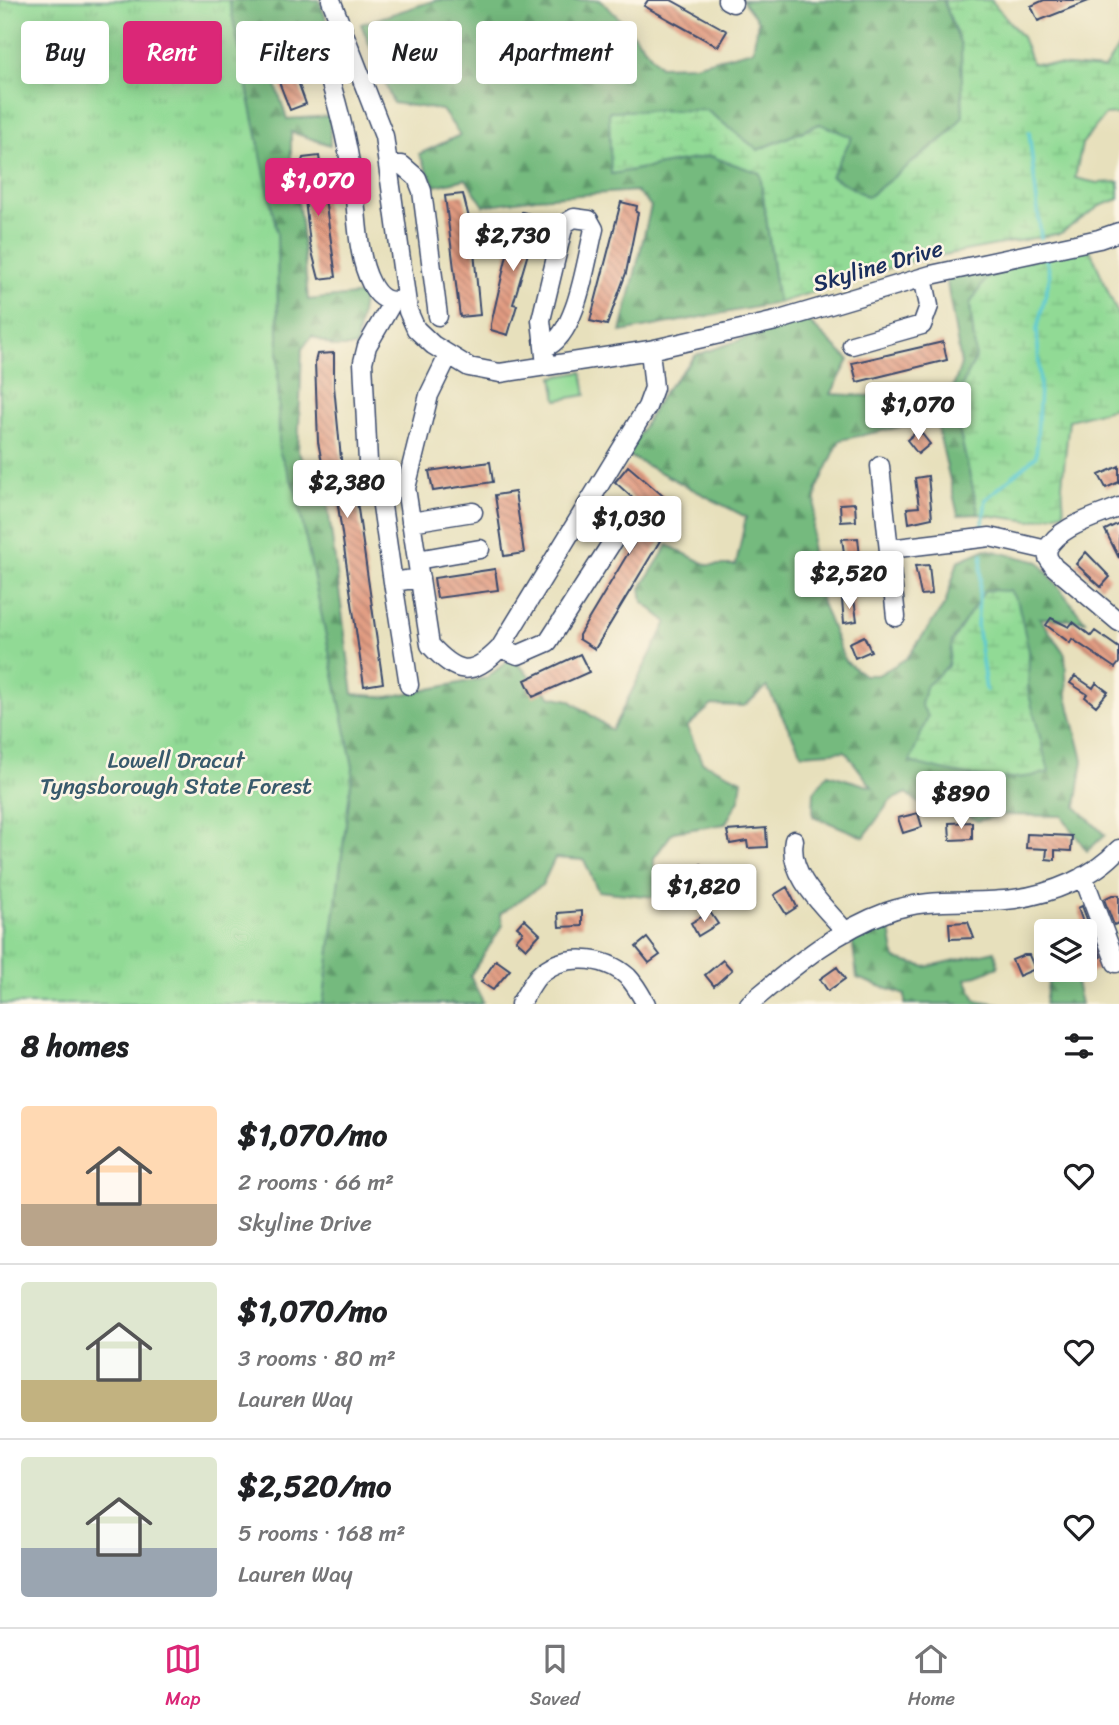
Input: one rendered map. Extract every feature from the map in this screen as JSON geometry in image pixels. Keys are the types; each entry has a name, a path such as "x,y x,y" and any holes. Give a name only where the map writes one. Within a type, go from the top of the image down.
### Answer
{"street":[{"name":"Skyline Drive","path":"331,0 384,136 389,165 398,301 416,329 448,356 469,366 499,373 546,356 650,350 776,321 923,277 1118,233"},
{"path":"331,84 353,178 365,269 379,295 398,301 367,346 363,362 368,462"},
{"path":"389,165 402,165 420,184 438,316"},
{"path":"574,218 589,220 594,229 569,326 546,356 541,338 541,320 564,224 574,218"},
{"path":"852,345 922,325 929,306 923,277"},
{"path":"448,356 429,395 406,488 430,645 455,669 469,669 488,661 500,648 631,436 654,388 650,350"},
{"path":"880,466 896,617"},
{"path":"380,492 408,685"},
{"path":"500,648 518,655 542,647 554,634 618,533 619,521 591,500"},
{"path":"1119,507 1063,532 1051,542 1047,550 1048,558 1054,567 1119,622"},
{"path":"411,522 473,512"},
{"path":"889,549 989,537 1047,550"},
{"path":"393,582 418,569 480,549"},
{"path":"794,840 792,859 802,877 846,932"},
{"path":"749,1004 800,962 846,932 888,911 956,899 1013,899 1094,871 1119,849"},
{"path":"1083,876 1116,963"},
{"path":"520,1004 538,976 557,964 579,960 610,964 629,978 646,1004"}],"green space":[{"name":"Lowell Dracut Tyngsborough State Forest","path":"0,0 229,0 236,34 236,84 246,84 277,233 279,451 296,492 353,767 323,1004 0,1004"},
{"path":"229,0 319,0 327,21 236,21 236,34"},
{"path":"436,0 600,0 622,21 476,21 476,84 637,84 637,39 660,66 694,65 753,50 758,21 742,0 946,0 944,2 961,45 963,116 949,134 868,197 831,176 820,124 758,150 706,110 611,174 710,156 760,173 778,303 621,332 651,206 636,191 536,198 484,206 466,179 435,186 419,154 460,135 442,110 393,103 385,84 462,84 462,21 370,21"},
{"path":"991,0 1022,37 1032,63 1104,69 1119,46 1119,114 1105,115 1082,144 1075,178 1097,183 1119,182 1119,199 1100,206 1061,233 911,261 778,303 760,173 710,156 611,174 609,111 706,110 758,150 820,124 852,137 831,176 868,197 949,134 963,116 961,45 944,2"},
{"path":"368,22 368,41 361,24"},
{"path":"246,84 276,84 287,119 330,116 330,145 291,132 291,158 301,221 308,300 364,294 356,347 334,347 312,336 302,349 298,452 326,493 353,694 388,697 486,678 512,658 550,696 569,700 612,730 667,622 643,602 641,588 668,545 707,565 736,565 746,517 627,455 663,393 696,355 805,318 849,360 831,394 870,396 923,387 953,388 961,364 946,277 993,268 970,304 976,358 953,404 979,514 958,515 937,424 899,427 840,440 817,489 811,547 822,603 845,661 864,675 878,675 907,658 945,604 958,561 986,549 1039,562 1085,621 1040,618 1065,654 1067,697 1083,760 1076,807 1105,835 1087,851 1062,816 1003,815 977,821 954,807 930,813 907,793 891,800 864,837 813,816 814,792 828,774 872,787 845,751 802,754 767,687 744,706 712,705 687,727 702,762 742,780 739,800 725,824 673,832 654,858 654,897 598,891 584,860 555,858 542,885 500,914 503,925 470,976 483,1002 480,1004 323,1004 353,767 296,492 279,452 277,233"},
{"path":"1089,247 1119,317 1119,407 1069,420 1062,485 1064,512 1031,521 979,514 953,404 976,358 970,304 993,268"},
{"path":"582,372 586,395 557,400 553,377"},
{"path":"985,590 1010,591 1018,603 1029,651 1028,691 1049,772 1014,778 979,777 910,762 928,716 921,705 925,687 948,666 952,641"},
{"path":"889,924 895,959 926,967 995,951 998,967 966,979 976,1000 1001,1004 905,1004 905,995 857,978 852,937"},
{"path":"1048,982 1076,982 1081,1004 1045,1004"}],"building":[{"path":"648,0 671,0 727,31 718,46 644,6"},
{"path":"1044,0 1091,0 1038,21 1031,6"},
{"path":"280,84 299,84 306,104 290,110"},
{"path":"319,156 336,277 319,279 310,244 301,164 303,158"},
{"path":"463,194 472,230 480,315 460,317 445,196"},
{"path":"621,202 637,206 638,213 626,273 607,325 590,321"},
{"path":"522,212 539,216 513,304 517,305 508,335 491,330 491,324 509,246"},
{"path":"943,342 947,360 857,382 852,363"},
{"path":"334,353 334,386 344,490 355,488 383,683 364,686 334,478 325,478 318,442 315,362 317,354"},
{"path":"919,430 930,444 918,454 907,440"},
{"path":"490,462 493,482 433,491 429,471"},
{"path":"628,466 675,506 655,529 664,534 595,649 579,639 579,635 651,515 615,482"},
{"path":"1119,466 1119,482 1106,488 1099,475"},
{"path":"928,476 932,518 909,523 907,508 919,507 915,478"},
{"path":"515,492 524,553 504,556 495,495"},
{"path":"855,503 856,521 841,522 840,504"},
{"path":"1119,523 1119,558 1105,530"},
{"path":"858,538 863,585 849,587 842,539"},
{"path":"1086,552 1110,577 1101,587 1076,564"},
{"path":"929,565 932,594 921,595 915,566"},
{"path":"495,569 498,590 437,598 434,578"},
{"path":"854,599 857,621 844,623 842,600"},
{"path":"1051,618 1069,627 1073,622 1091,636 1095,631 1119,648 1119,663 1115,668 1072,639 1070,643 1046,625"},
{"path":"864,636 871,651 855,658 849,643"},
{"path":"580,654 589,672 533,697 525,680"},
{"path":"1075,676 1093,688 1096,683 1108,692 1096,706 1085,697 1087,694 1070,683"},
{"path":"918,813 922,827 903,833 898,818"},
{"path":"972,822 972,839 950,840 949,823"},
{"path":"766,828 767,847 748,848 747,841 730,844 727,831"},
{"path":"1027,834 1072,836 1071,851 1055,850 1055,860 1046,859 1047,849 1026,848"},
{"path":"701,864 708,876 688,888 680,876"},
{"path":"787,887 797,907 786,914 774,895"},
{"path":"1119,895 1119,923 1114,925 1104,899"},
{"path":"1082,906 1087,919 1082,919 1078,908"},
{"path":"582,911 582,926 559,927 558,913"},
{"path":"710,912 718,924 698,936 691,923"},
{"path":"524,919 540,934 526,949 516,940 523,932 517,927"},
{"path":"968,922 974,938 950,939 949,923"},
{"path":"647,938 660,955 649,963 636,947"},
{"path":"1029,955 1034,969 1019,976 1012,960"},
{"path":"496,960 510,970 493,990 481,982"},
{"path":"723,960 732,970 714,986 705,975"},
{"path":"837,967 845,979 828,991 820,979"}],"waterway":[{"path":"1029,132 1041,238"},
{"path":"982,530 986,499 1036,456 1040,386 1037,329 1050,276 1046,258"},
{"path":"982,554 977,625 986,690"}]}
